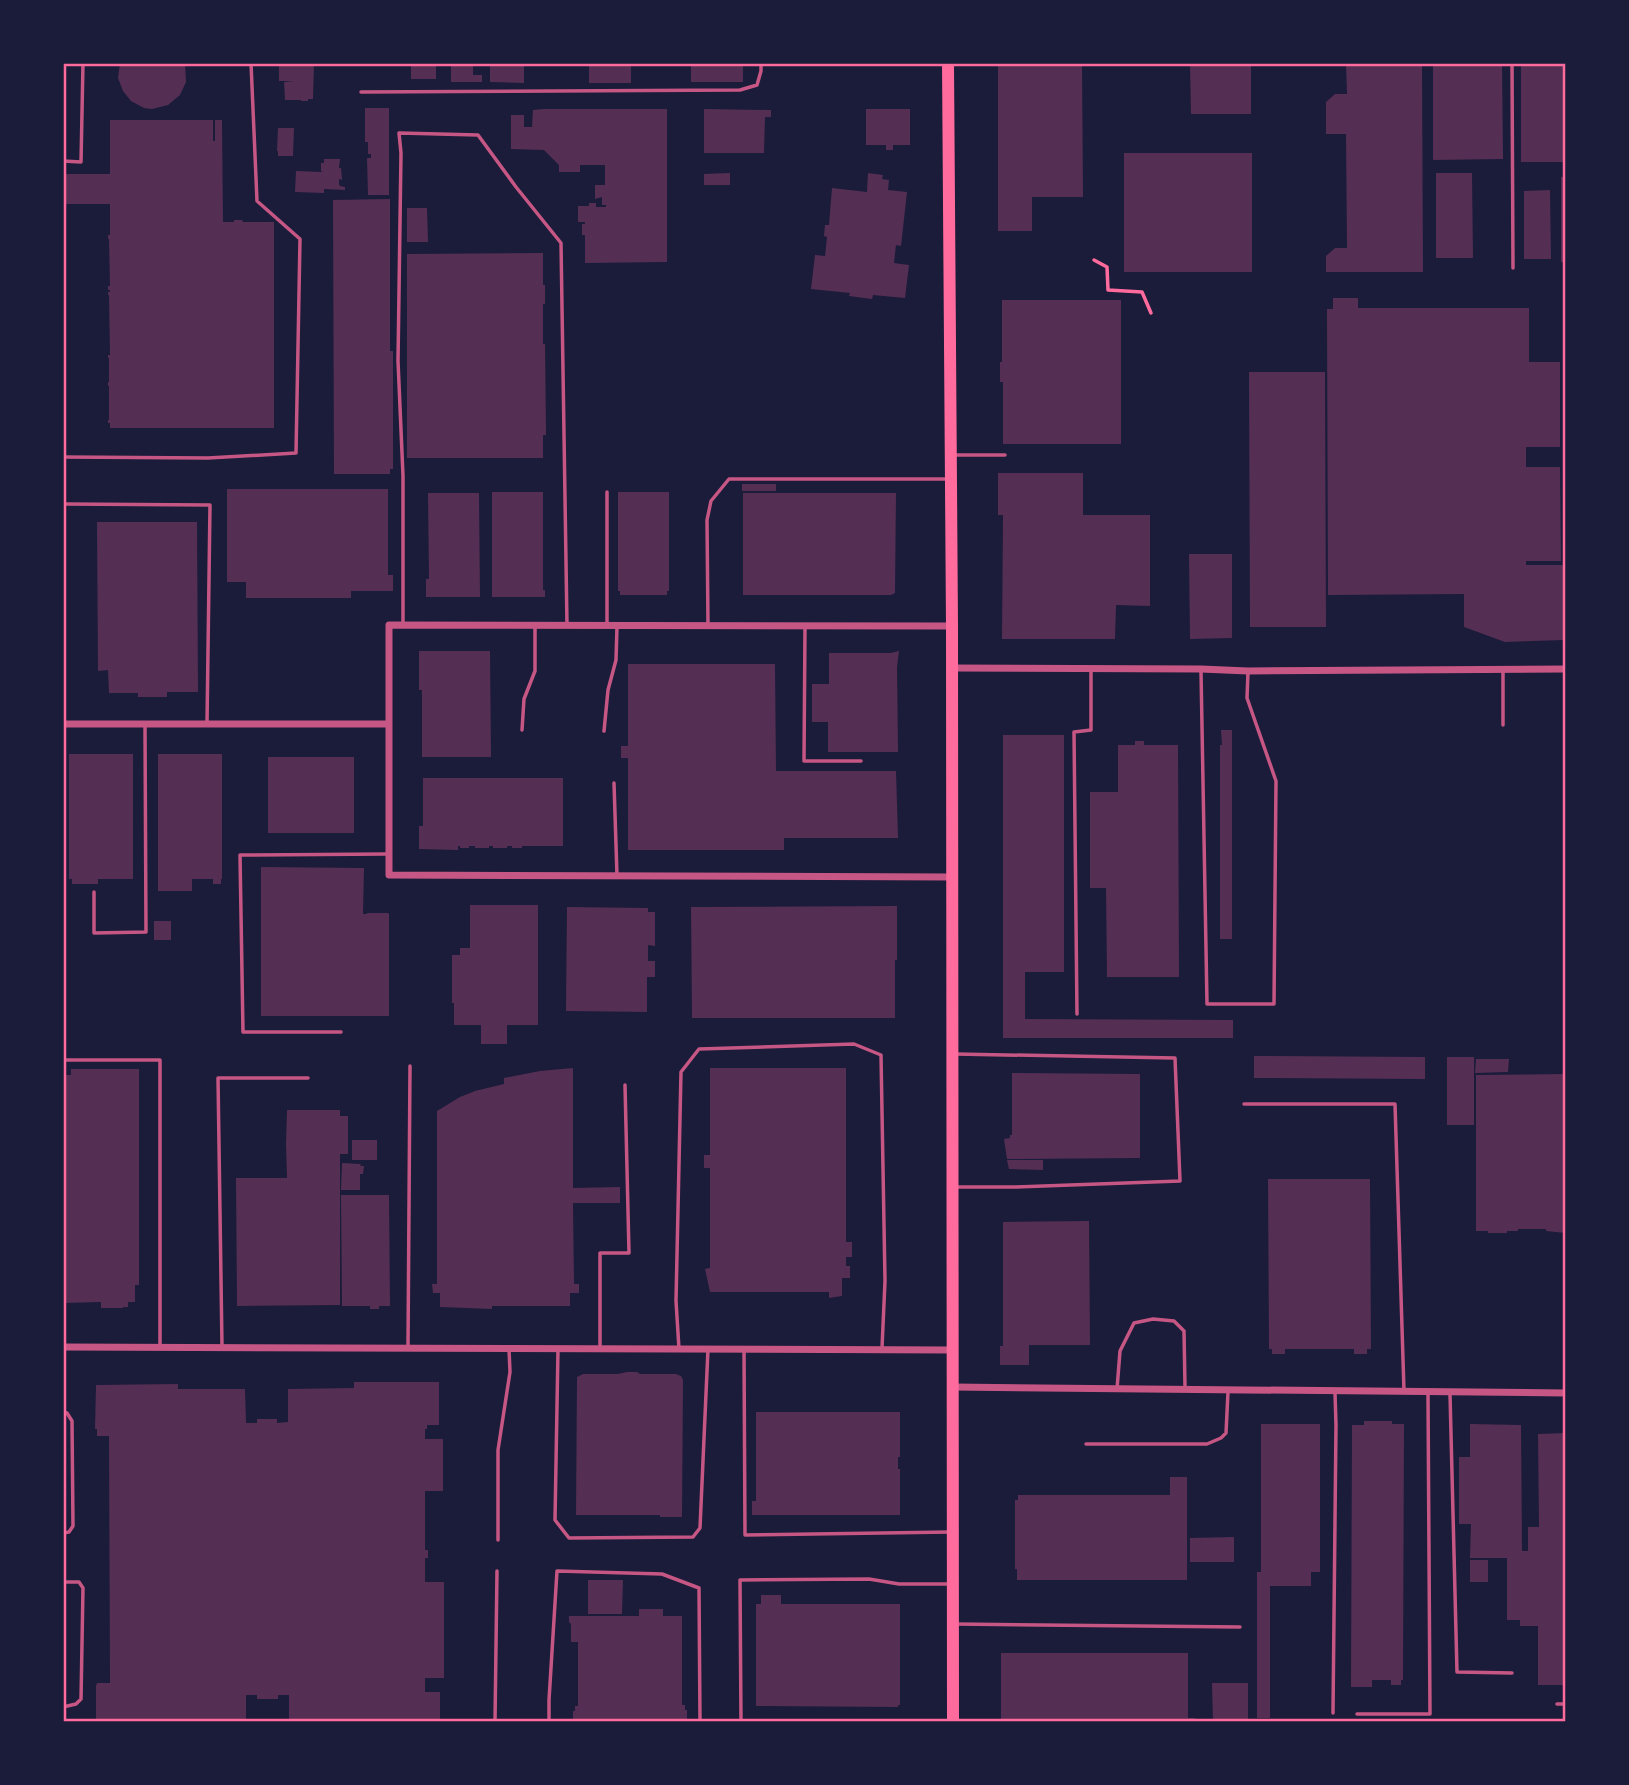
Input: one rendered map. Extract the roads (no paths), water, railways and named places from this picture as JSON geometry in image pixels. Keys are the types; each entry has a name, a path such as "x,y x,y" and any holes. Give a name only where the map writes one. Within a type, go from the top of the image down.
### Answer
{"main road":[{"path":"948,63 952,626 953,1722"}],"street":[{"path":"952,626 389,625 390,875 952,877"},
{"path":"952,668 1248,671 1566,669"},
{"path":"63,724 389,723"},
{"path":"63,1347 952,1350"},
{"path":"952,1387 1566,1393"}],"lane":[{"path":"63,161 81,162 83,63"},
{"path":"63,457 208,458 296,453 300,239 257,201 251,63"},
{"path":"361,92 740,90 757,85 761,63"},
{"path":"1512,63 1513,268"},
{"path":"403,625 403,476 398,361 399,133 478,135 561,243 566,625"},
{"path":"951,456 1005,456"},
{"path":"708,626 707,520 711,502 729,479 951,479"},
{"path":"607,492 607,626"},
{"path":"63,504 210,505 206,724"},
{"path":"522,730 524,699 535,671 535,625"},
{"path":"604,731 608,690 616,660 617,626"},
{"path":"805,626 804,761 861,761"},
{"path":"1077,1014 1074,732 1091,730 1090,668"},
{"path":"1201,669 1207,1004 1274,1004 1276,781 1247,698 1248,671"},
{"path":"1503,670 1503,725"},
{"path":"94,892 94,933 146,932 145,724"},
{"path":"614,783 617,876"},
{"path":"341,1032 243,1032 240,855 390,853"},
{"path":"679,1349 676,1301 681,1072 699,1049 854,1044 881,1055 885,1281 882,1350"},
{"path":"952,1054 1175,1058 1180,1181 952,1187"},
{"path":"63,1060 160,1060 160,1348"},
{"path":"408,1348 410,1066"},
{"path":"222,1348 218,1078 308,1078"},
{"path":"600,1349 600,1253 629,1253 625,1085"},
{"path":"1244,1104 1395,1104 1404,1391"},
{"path":"1118,1389 1120,1351 1129,1332 1134,1323 1153,1319 1174,1321 1184,1332 1185,1389"},
{"path":"498,1540 498,1450 510,1371 509,1349"},
{"path":"558,1349 555,1520 569,1538 693,1537 701,1528 708,1349"},
{"path":"744,1350 745,1535 952,1532"},
{"path":"1086,1444 1207,1444 1226,1433 1228,1390"},
{"path":"1333,1713 1335,1390"},
{"path":"1357,1714 1430,1714 1428,1391"},
{"path":"1450,1391 1457,1672 1512,1673"},
{"path":"63,1412 67,1413 72,1421 73,1526 69,1532 63,1533"},
{"path":"495,1722 497,1571"},
{"path":"549,1722 548,1700 557,1571 662,1574 699,1588 700,1722"},
{"path":"741,1722 740,1580 869,1579 899,1584 953,1584"},
{"path":"63,1583 79,1583 83,1588 81,1699 76,1704 63,1707"},
{"path":"953,1624 1240,1627"},
{"path":"1558,1704 1566,1704"}]}
